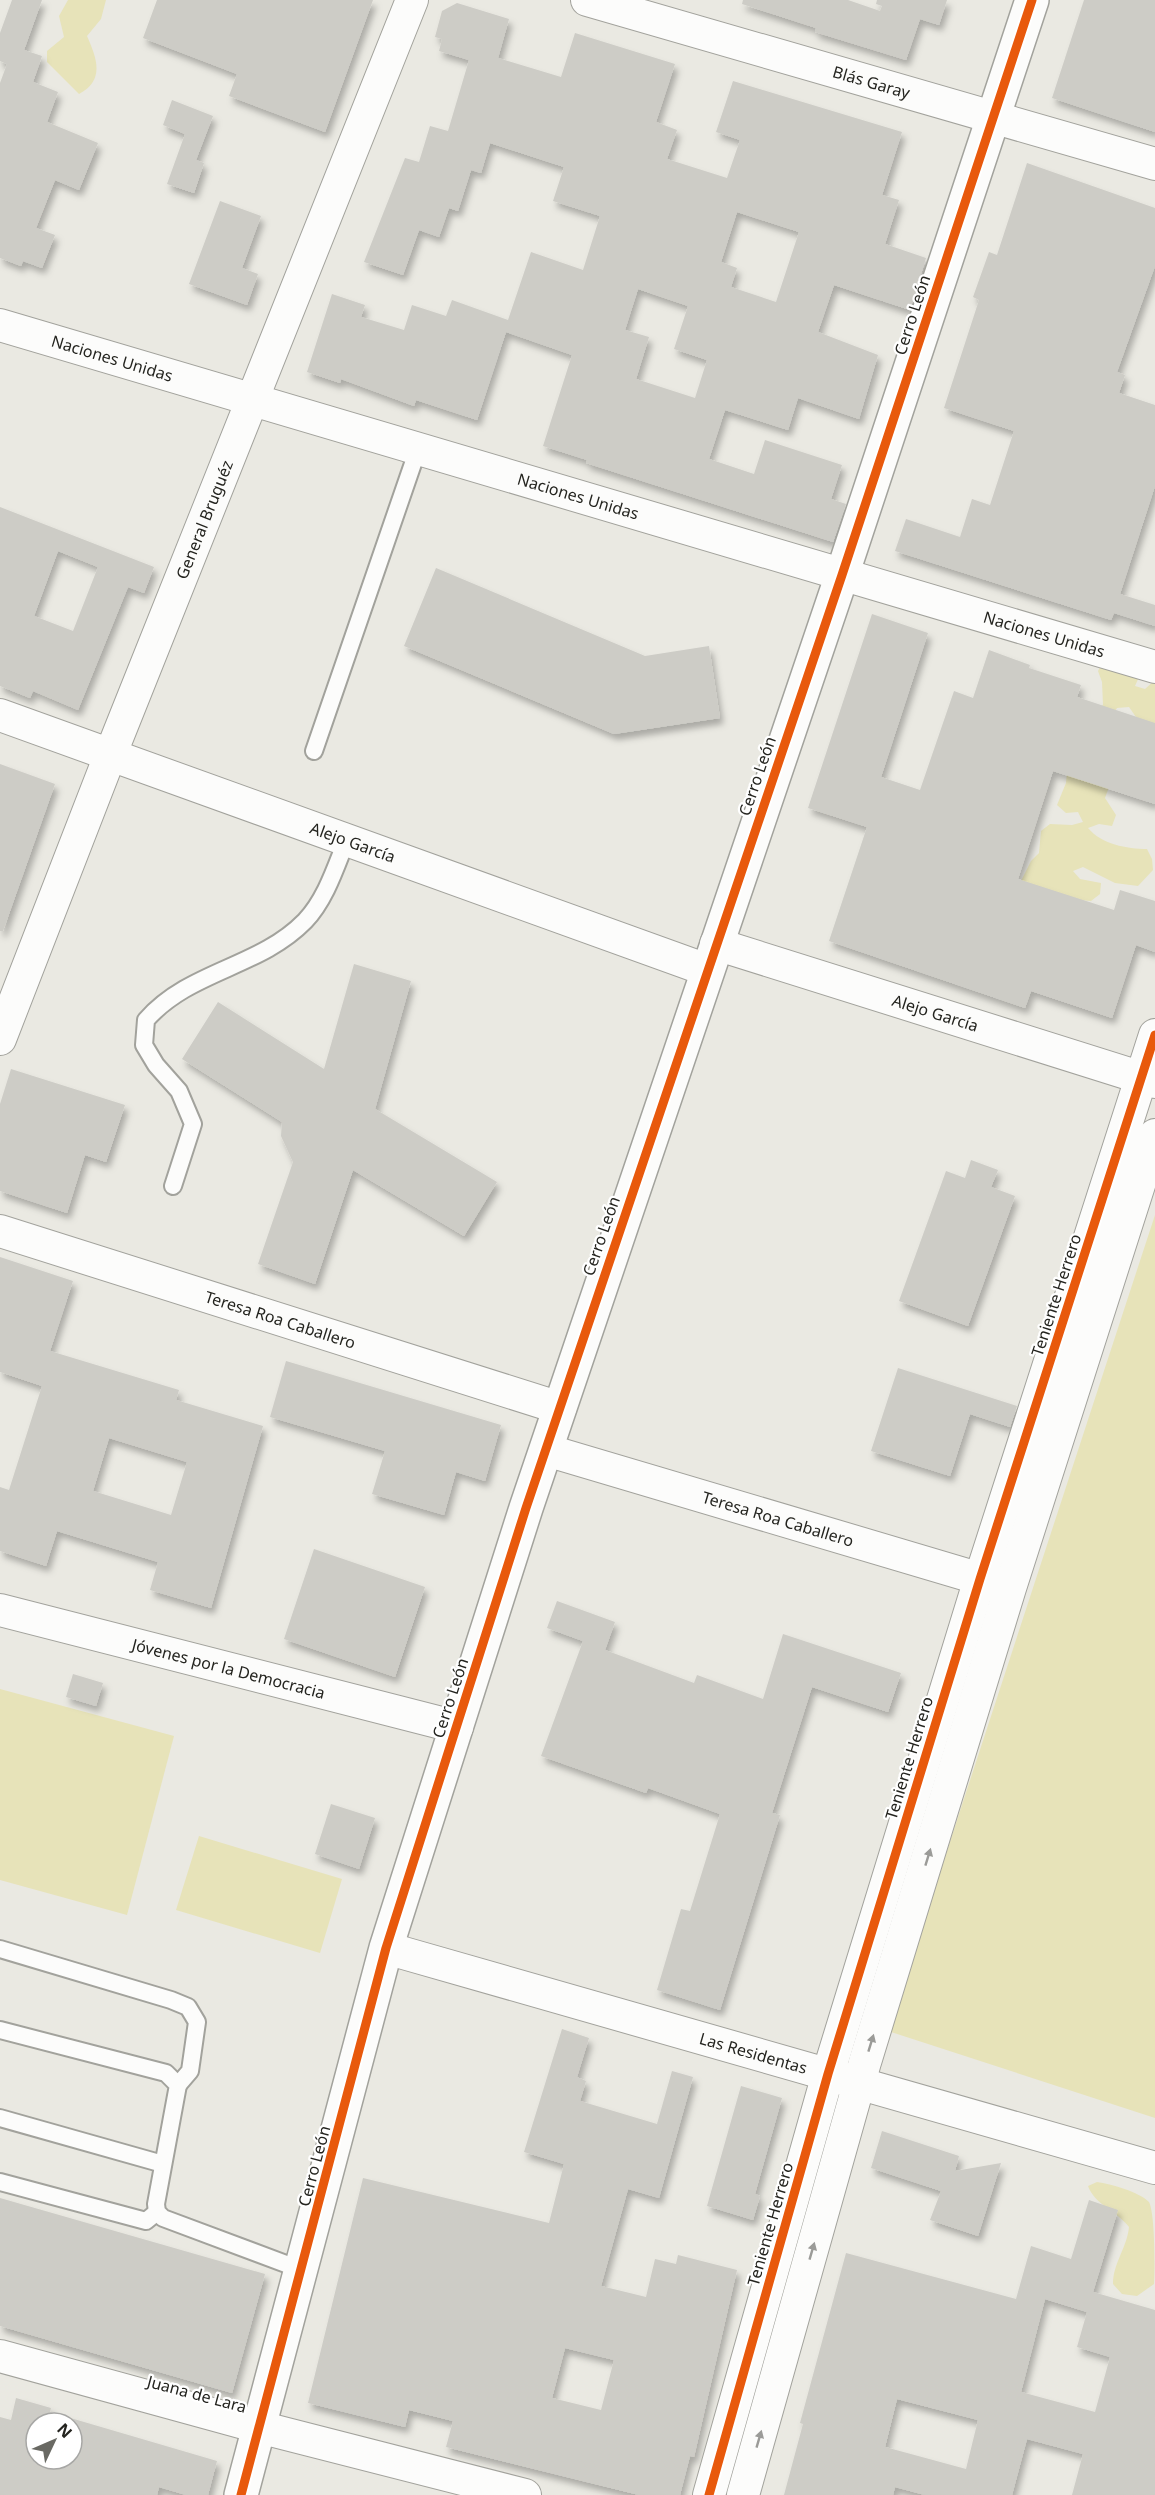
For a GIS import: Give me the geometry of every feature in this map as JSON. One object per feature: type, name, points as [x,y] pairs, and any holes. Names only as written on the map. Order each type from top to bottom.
[{"type":"street","name":"General Bruguéz","points":[[0,1039],[111,753],[254,401],[412,0]]},
{"type":"street","name":"Blás Garay","points":[[588,0],[1155,164]]},
{"type":"street","name":"Cerro León","points":[[241,2495],[386,1948],[546,1450],[842,575],[1032,0]]},
{"type":"street","name":"Naciones Unidas","points":[[0,325],[1155,667]]},
{"type":"street","name":"Alejo García","points":[[0,715],[347,839],[711,957],[1148,1080]]},
{"type":"street","name":"Teniente Herrero","points":[[709,2495],[828,2074],[980,1579],[1148,1080],[1155,1035]]},
{"type":"street","points":[[743,2495],[859,2083],[905,1931],[1010,1588],[1155,1135]]},
{"type":"street","name":"Teresa Roa Caballero","points":[[0,1231],[560,1408]]},
{"type":"street","points":[[1030,1425],[1060,1433]]},
{"type":"street","name":"Teresa Roa Caballero","points":[[546,1450],[1010,1588]]},
{"type":"street","name":"Jóvenes por la Democracia","points":[[0,1610],[457,1727]]},
{"type":"street","points":[[875,1921],[905,1931]]},
{"type":"street","name":"Las Residentas","points":[[386,1948],[1155,2168]]},
{"type":"street","name":"Teniente Herrero","points":[[762,2309],[794,2314]]},
{"type":"street","name":"Juana de Lara","points":[[0,2356],[259,2427],[522,2495]]},
{"type":"lane","points":[[314,751],[418,449]]},
{"type":"lane","points":[[173,1186],[193,1124],[178,1091],[156,1065],[144,1044],[146,1020],[174,993],[272,948],[306,920],[327,887],[347,839]]},
{"type":"lane","points":[[0,1949],[188,2007],[197,2022],[190,2071],[178,2085],[156,2204],[157,2212],[163,2218],[302,2270]]},
{"type":"lane","points":[[0,2030],[166,2073],[178,2085]]},
{"type":"lane","points":[[0,2118],[163,2164]]},
{"type":"lane","points":[[0,2182],[146,2221],[157,2212]]},
{"type":"shaded area","points":[[68,0],[106,0],[101,19],[87,36],[96,61],[96,76],[93,82],[79,94],[47,62],[47,51],[64,37],[59,16]]},
{"type":"shaded area","points":[[1104,660],[1139,677],[1135,686],[1145,689],[1155,680],[1155,725],[1136,717],[1129,707],[1117,708],[1111,717],[1109,787],[1105,798],[1116,815],[1112,826],[1099,824],[1088,828],[1107,842],[1147,849],[1152,859],[1153,870],[1138,886],[1115,883],[1083,867],[1073,871],[1080,879],[1101,883],[1100,894],[1091,901],[1079,900],[1021,881],[1031,861],[1039,853],[1041,831],[1050,824],[1072,825],[1083,822],[1078,812],[1066,813],[1057,805],[1066,783],[1067,772],[1093,711],[1103,705],[1102,682],[1098,671]]},
{"type":"shaded area","points":[[1155,1215],[1155,2118],[888,2031]]},
{"type":"shaded area","points":[[0,1689],[174,1736],[127,1915],[0,1880]]},
{"type":"shaded area","points":[[199,1836],[342,1879],[320,1953],[176,1910]]},
{"type":"shaded area","points":[[1097,2182],[1132,2192],[1149,2202],[1153,2229],[1154,2284],[1137,2296],[1122,2294],[1113,2284],[1115,2269],[1126,2242],[1129,2227],[1091,2193],[1088,2186]]},
{"type":"building","points":[[12,0],[42,0],[24,50],[42,56],[33,82],[58,92],[47,122],[98,143],[79,190],[55,180],[36,228],[55,235],[42,268],[23,261],[21,266],[0,258],[0,83],[7,64],[0,61],[0,33]]},
{"type":"building","points":[[157,0],[373,0],[325,132],[229,96],[237,74],[143,38]]},
{"type":"building","points":[[743,0],[848,0],[880,11],[882,6],[876,4],[877,0],[947,0],[939,25],[920,19],[906,60],[815,32],[816,28],[742,4]]},
{"type":"building","points":[[1084,0],[1155,0],[1155,132],[1052,98]]},
{"type":"building","points":[[457,3],[509,19],[498,58],[561,77],[575,33],[675,64],[656,122],[677,130],[667,159],[727,178],[740,140],[716,132],[733,81],[902,132],[882,195],[899,200],[885,244],[926,258],[910,310],[834,285],[818,332],[878,355],[859,419],[798,398],[788,430],[725,410],[709,459],[754,474],[765,440],[842,465],[831,499],[846,504],[833,542],[586,463],[587,460],[543,446],[572,355],[506,332],[477,420],[416,400],[414,406],[341,379],[340,383],[307,372],[332,294],[365,305],[361,317],[404,330],[412,305],[446,316],[452,300],[508,320],[531,252],[583,270],[600,216],[553,201],[564,167],[490,143],[481,173],[471,170],[458,211],[449,208],[439,237],[419,230],[403,275],[364,262],[405,158],[419,162],[430,126],[448,131],[469,60],[439,51],[442,39],[435,37],[442,11]],"holes":[[[737,212],[799,232],[776,302],[731,287],[737,268],[721,262]],[[638,289],[688,306],[674,349],[707,360],[695,398],[636,379],[649,337],[625,330]]]},
{"type":"building","points":[[172,100],[213,116],[196,160],[204,163],[194,193],[167,184],[185,134],[163,125]]},
{"type":"building","points":[[1027,163],[1155,208],[1155,266],[1117,372],[1125,375],[1119,393],[1155,405],[1155,486],[1120,594],[1155,605],[1155,626],[1114,613],[1111,620],[895,551],[906,519],[960,537],[972,499],[990,505],[1014,431],[944,408],[979,300],[973,297],[989,252],[997,255]]},
{"type":"building","points":[[220,201],[261,216],[242,268],[258,274],[247,305],[189,284]]},
{"type":"building","points":[[0,507],[154,567],[144,593],[128,587],[78,710],[33,691],[30,698],[0,686]],"holes":[[[58,551],[98,567],[73,631],[34,616]]]},
{"type":"building","points":[[436,568],[645,656],[709,646],[720,718],[614,734],[404,646]]},
{"type":"building","points":[[872,614],[928,633],[881,777],[920,790],[954,691],[973,698],[989,650],[1030,665],[1029,668],[1081,685],[1077,697],[1155,723],[1155,804],[1053,771],[1018,879],[1114,910],[1120,890],[1155,901],[1155,952],[1136,945],[1112,1018],[1031,991],[1025,1008],[829,941],[867,827],[808,808]]},
{"type":"building","points":[[0,764],[55,784],[3,931],[0,931]]},
{"type":"building","points":[[354,964],[411,981],[375,1109],[497,1182],[464,1236],[353,1170],[315,1284],[258,1264],[293,1162],[281,1136],[282,1122],[182,1059],[218,1002],[324,1069]]},
{"type":"building","points":[[11,1069],[125,1105],[106,1162],[85,1155],[67,1213],[0,1191],[0,1104]]},
{"type":"building","points":[[971,1160],[998,1170],[991,1187],[1015,1196],[968,1326],[899,1301],[946,1171],[965,1178]]},
{"type":"building","points":[[0,1257],[73,1281],[50,1351],[179,1390],[176,1400],[263,1426],[211,1608],[150,1590],[158,1562],[57,1531],[46,1566],[0,1551],[0,1487],[9,1490],[42,1386],[0,1372]],"holes":[[[109,1438],[187,1462],[171,1515],[93,1491]]]},
{"type":"building","points":[[286,1361],[501,1425],[485,1481],[456,1472],[444,1515],[372,1494],[385,1451],[270,1417]]},
{"type":"building","points":[[898,1368],[1017,1406],[1010,1427],[970,1414],[950,1476],[871,1451]]},
{"type":"building","points":[[314,1549],[425,1587],[395,1677],[284,1639]]},
{"type":"building","points":[[557,1601],[615,1622],[605,1650],[694,1683],[697,1675],[763,1699],[783,1634],[901,1673],[888,1712],[812,1687],[772,1813],[780,1815],[720,2010],[657,1990],[681,1909],[690,1911],[720,1814],[648,1788],[646,1793],[541,1756],[583,1641],[547,1628]]},
{"type":"building","points":[[73,1674],[103,1683],[96,1706],[66,1697]]},
{"type":"building","points":[[331,1804],[375,1818],[359,1869],[315,1854]]},
{"type":"building","points":[[562,2029],[589,2038],[577,2077],[586,2081],[580,2101],[657,2124],[672,2071],[693,2077],[659,2198],[628,2189],[601,2286],[646,2297],[655,2259],[676,2264],[678,2255],[737,2270],[694,2457],[690,2456],[680,2495],[639,2495],[446,2447],[453,2421],[409,2410],[405,2427],[308,2403],[363,2178],[549,2223],[564,2164],[524,2152]],"holes":[[[565,2348],[614,2360],[601,2410],[552,2398]]]},
{"type":"building","points":[[741,2086],[782,2098],[755,2194],[760,2196],[753,2220],[707,2206]]},
{"type":"building","points":[[882,2131],[959,2156],[955,2171],[1001,2163],[978,2236],[930,2220],[941,2191],[871,2168]]},
{"type":"building","points":[[0,2198],[265,2274],[232,2393],[0,2326]]},
{"type":"building","points":[[1089,2200],[1118,2210],[1093,2292],[1155,2310],[1155,2495],[1072,2495],[1083,2454],[1027,2439],[1012,2495],[925,2495],[895,2487],[893,2495],[784,2495],[803,2424],[800,2423],[846,2253],[1016,2299],[1031,2246],[1071,2259]],"holes":[[[1045,2299],[1087,2312],[1077,2347],[1110,2357],[1095,2412],[1021,2392]],[[897,2399],[978,2420],[966,2469],[885,2447]]]},
{"type":"building","points":[[16,2398],[51,2408],[50,2411],[24,2411],[24,2471],[84,2471],[84,2422],[217,2461],[208,2495],[186,2495],[159,2487],[157,2495],[0,2495],[0,2417],[11,2420]]},
{"type":"cycle path","points":[[241,2495],[386,1948],[526,1508],[842,575],[1032,0]]},
{"type":"cycle path","points":[[709,2495],[828,2074],[980,1579],[1155,1035]]}]
